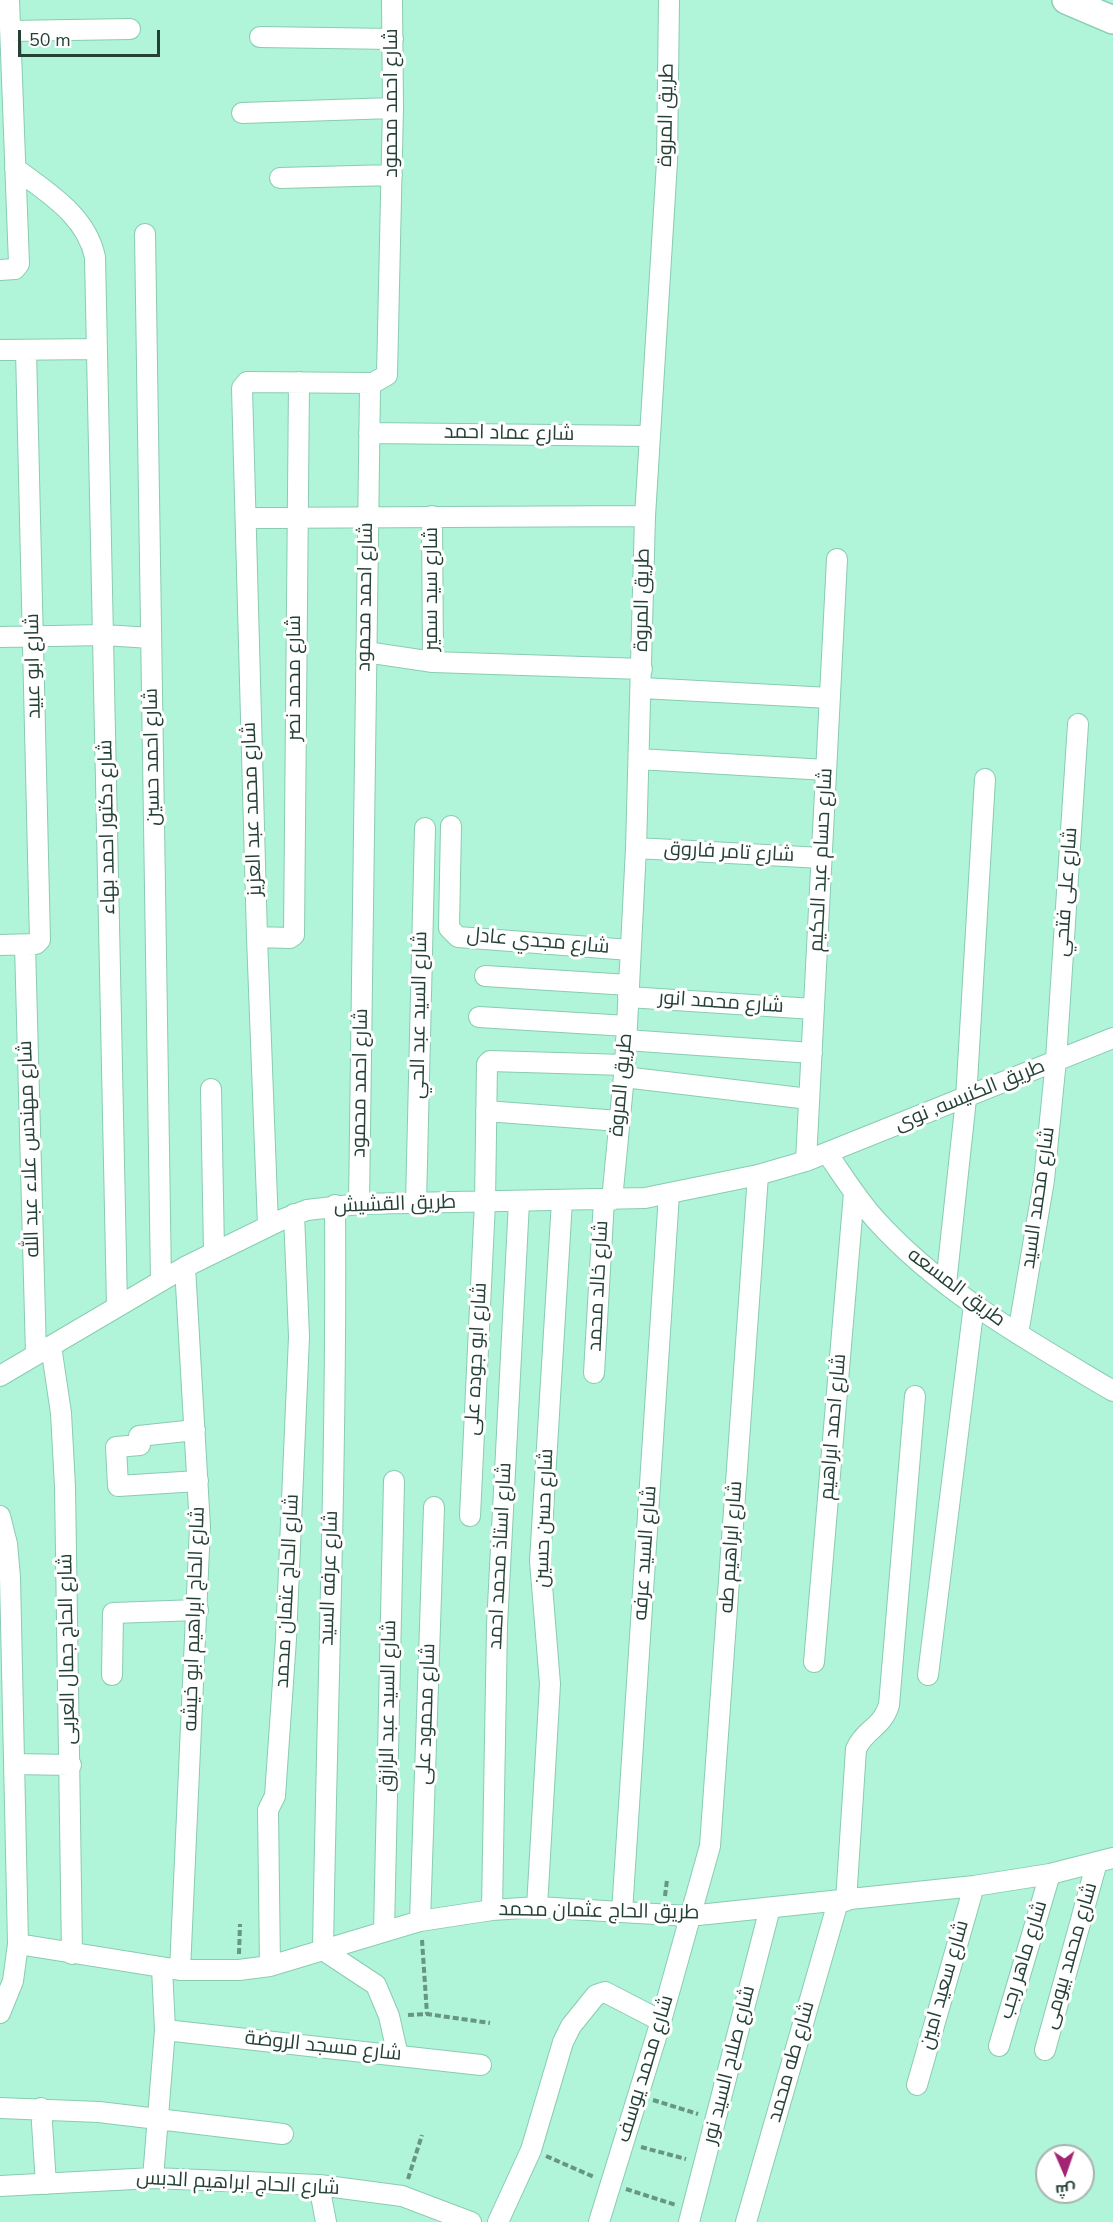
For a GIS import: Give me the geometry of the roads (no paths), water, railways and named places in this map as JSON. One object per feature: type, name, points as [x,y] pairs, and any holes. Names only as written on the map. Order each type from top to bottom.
[{"type":"street","points":[[0,0],[9,0],[5,70],[7,132],[19,264],[6,270]]},
{"type":"street","name":"شارع احمد محمود","points":[[359,1204],[370,388],[373,383],[387,375],[393,108],[392,0]]},
{"type":"street","name":"طريق المروة","points":[[608,1200],[619,1121],[627,1033],[642,679],[645,516],[667,162],[669,0]]},
{"type":"street","points":[[1081,3],[1113,20]]},
{"type":"street","points":[[6,36],[130,29]]},
{"type":"street","points":[[260,37],[393,39]]},
{"type":"street","points":[[242,113],[393,108]]},
{"type":"street","points":[[279,178],[392,175]]},
{"type":"street","name":"شارع دكتور احمد بهاء","points":[[10,178],[67,208],[92,244],[95,257],[117,1305]]},
{"type":"street","name":"شارع احمد حسين","points":[[145,234],[161,1281]]},
{"type":"street","points":[[0,350],[97,349]]},
{"type":"street","name":"شارع ابو عبيد","points":[[25,945],[36,944],[40,940],[26,350]]},
{"type":"street","name":"شارع محمد عبد العزيز","points":[[268,1226],[257,937],[242,392],[243,384],[247,382],[299,382]]},
{"type":"street","points":[[299,382],[373,383]]},
{"type":"street","name":"شارع محمد نصر","points":[[257,937],[290,938],[294,934],[299,382]]},
{"type":"street","name":"شارع عماد احمد","points":[[369,433],[649,436]]},
{"type":"street","name":"شارع سيد سمير","points":[[432,516],[433,662]]},
{"type":"street","points":[[246,518],[645,516]]},
{"type":"street","name":"شارع حسام عبد الحكيم","points":[[806,1161],[837,558]]},
{"type":"street","points":[[0,637],[104,635],[151,638]]},
{"type":"street","points":[[366,652],[433,662],[642,679],[830,698]]},
{"type":"street","name":"شارع على فتحي","points":[[1056,1060],[1078,724]]},
{"type":"street","points":[[639,759],[826,770]]},
{"type":"street","points":[[946,1284],[966,1099],[985,779]]},
{"type":"street","name":"شارع مجدي عادل","points":[[451,826],[449,928],[458,937],[630,950]]},
{"type":"street","name":"شارع السيد عبد الحي","points":[[416,1203],[425,828]]},
{"type":"street","name":"شارع تامر فاروق","points":[[636,848],[822,858]]},
{"type":"street","points":[[0,945],[25,945]]},
{"type":"street","name":"شارع مهندس علاء عبد الله","points":[[25,945],[44,1350]]},
{"type":"street","name":"شارع محمد انور","points":[[485,976],[814,1009]]},
{"type":"street","points":[[479,1017],[812,1053]]},
{"type":"street","name":"طريق الكنيسه, نوى","points":[[827,1153],[1113,1038]]},
{"type":"street","name":"شارع محمد السيد","points":[[1018,1334],[1044,1180],[1056,1060]]},
{"type":"street","name":"شارع ابو جوده على","points":[[470,1516],[485,1202],[487,1064],[490,1061],[624,1071]]},
{"type":"street","points":[[624,1071],[809,1099]]},
{"type":"street","points":[[211,1089],[214,1252]]},
{"type":"street","points":[[486,1111],[619,1121]]},
{"type":"street","name":"طريق القشيش","points":[[0,1376],[185,1267],[294,1214],[335,1205],[608,1200],[669,1194],[759,1175],[827,1153]]},
{"type":"street","name":"طريق المسعه","points":[[827,1153],[854,1193],[896,1242],[946,1284],[1018,1334],[1113,1391]]},
{"type":"street","name":"شارع ابراهيم طه","points":[[689,1916],[710,1846],[713,1816],[759,1175]]},
{"type":"street","name":"شارع احمد ابراهيم","points":[[814,1662],[854,1193]]},
{"type":"street","name":"شارع السيد عرفه","points":[[622,1912],[669,1194]]},
{"type":"street","name":"شارع خالد محمد","points":[[594,1373],[608,1200]]},
{"type":"street","name":"شارع حسن حسين","points":[[537,1907],[550,1684],[540,1561],[562,1201]]},
{"type":"street","name":"شارع استاذ محمد احمد","points":[[492,1910],[497,1625],[519,1202]]},
{"type":"street","name":"شارع عرفه السيد","points":[[323,1950],[328,1635],[334,1462],[335,1205]]},
{"type":"street","name":"شارع الحاج عتمان محمد","points":[[270,1966],[268,1810],[275,1796],[286,1639],[299,1337],[294,1214]]},
{"type":"street","name":"شارع الحاج ابراهيم ابو خيشه","points":[[153,2178],[198,1610],[198,1481],[185,1267]]},
{"type":"street","points":[[928,1675],[974,1305]]},
{"type":"street","name":"شارع الحاج جمال العربى","points":[[44,1350],[61,1413],[65,1487],[71,1765],[72,1954]]},
{"type":"street","name":"شارع طه محمد","points":[[746,2222],[842,1902],[856,1749],[860,1740],[885,1718],[889,1706],[915,1396]]},
{"type":"street","points":[[195,1430],[139,1436],[140,1445],[116,1448],[117,1486],[198,1481]]},
{"type":"street","name":"شارع السيد عبد الرازق","points":[[384,1931],[394,1481]]},
{"type":"street","name":"شارع محمود على","points":[[420,1921],[434,1506]]},
{"type":"street","points":[[0,1516],[7,1544],[10,1577],[5,1639],[14,1764],[18,1944],[13,1981],[0,2013]]},
{"type":"street","points":[[112,1675],[113,1613],[198,1610]]},
{"type":"street","points":[[14,1764],[71,1765]]},
{"type":"street","name":"طريق الحاج عثمان محمد","points":[[18,1944],[171,1969],[239,1971],[270,1966],[420,1921],[492,1910],[537,1907],[689,1916],[842,1902],[974,1886],[1050,1874],[1105,1860]]},
{"type":"street","name":"شارع محمد بيومى","points":[[1045,2050],[1105,1860]]},
{"type":"street","name":"شارع ماهر رجب","points":[[999,2046],[1050,1874]]},
{"type":"street","name":"شارع سعيد امين","points":[[917,2085],[974,1886]]},
{"type":"street","name":"شارع صلاح السيد نور","points":[[691,2216],[770,1908]]},
{"type":"street","name":"شارع محمد يوسف","points":[[599,2222],[661,2020],[689,1916]]},
{"type":"street","points":[[323,1950],[376,1985],[389,2016],[398,2056]]},
{"type":"street","points":[[498,2222],[531,2150],[563,2042],[571,2026],[596,1995],[609,1993],[661,2020]]},
{"type":"street","name":"شارع مسجد الروضة","points":[[165,2030],[482,2065]]},
{"type":"street","points":[[0,2108],[99,2112],[156,2121],[283,2134]]},
{"type":"street","points":[[41,2108],[46,2184]]},
{"type":"street","name":"شارع الحاج ابراهيم الدبس","points":[[0,2186],[153,2178],[319,2185],[402,2196],[471,2222]]},
{"type":"street","points":[[319,2185],[326,2222]]}]
